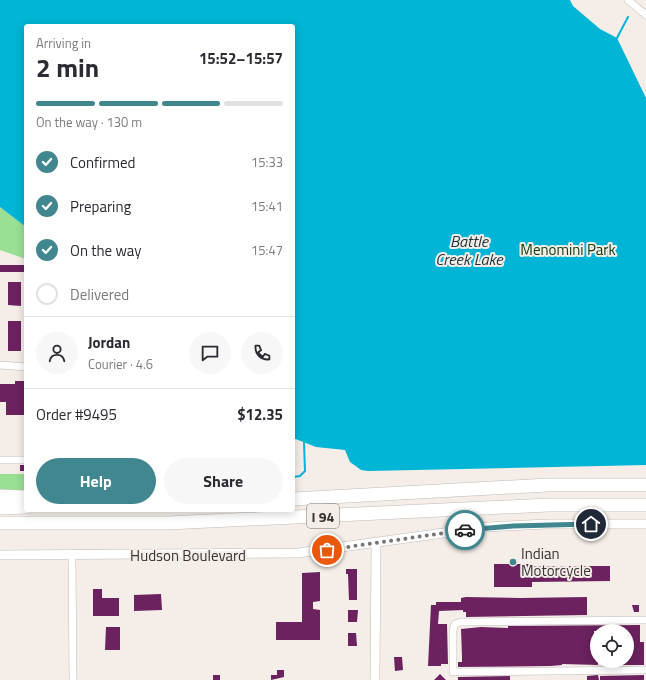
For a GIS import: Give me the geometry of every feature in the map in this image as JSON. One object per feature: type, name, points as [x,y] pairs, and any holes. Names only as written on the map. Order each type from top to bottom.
[{"type":"highway","name":"I 94","points":[[295,499],[548,485],[646,485]]},
{"type":"highway","points":[[0,496],[24,496]]},
{"type":"highway","name":"I 94","points":[[0,523],[168,523],[548,505],[646,505]]},
{"type":"highway","points":[[0,508],[24,507]]},
{"type":"street","points":[[628,0],[646,16]]},
{"type":"street","points":[[0,365],[24,367]]},
{"type":"street","points":[[0,460],[24,460]]},
{"type":"street","name":"Hudson Boulevard","points":[[0,555],[294,554],[499,526],[646,524]]},
{"type":"street","points":[[375,680],[376,544]]},
{"type":"street","points":[[72,555],[73,680]]},
{"type":"street","points":[[646,620],[461,622],[455,624],[453,630],[453,672],[646,670]]},
{"type":"green space","points":[[0,207],[24,225],[24,258],[0,250]]},
{"type":"green space","points":[[0,474],[24,474],[24,492],[0,491]]},
{"type":"water","name":"Battle Creek Lake","points":[[0,0],[570,0],[573,6],[600,29],[617,38],[646,98],[646,465],[368,471],[361,470],[350,462],[345,450],[316,447],[295,439],[295,24],[24,24],[24,225],[0,207]]},
{"type":"building","points":[[0,265],[24,265],[24,272],[0,272]]},
{"type":"building","points":[[8,282],[21,282],[21,306],[8,305]]},
{"type":"building","points":[[8,321],[21,321],[21,351],[8,351]]},
{"type":"building","points":[[15,381],[24,381],[24,415],[6,415],[6,402],[0,402],[0,384],[15,384]]},
{"type":"building","points":[[20,465],[24,465],[24,471],[20,471]]},
{"type":"building","points":[[494,564],[532,564],[532,566],[610,566],[610,581],[532,582],[532,587],[494,587]]},
{"type":"building","points":[[346,569],[357,569],[357,600],[349,600],[348,574],[346,574]]},
{"type":"building","points":[[320,572],[320,601],[313,602],[313,609],[320,610],[320,640],[276,640],[276,622],[302,622],[302,573]]},
{"type":"building","points":[[93,589],[102,589],[102,598],[119,598],[119,616],[93,616]]},
{"type":"building","points":[[161,594],[162,610],[134,611],[134,595]]},
{"type":"building","points":[[587,597],[587,615],[466,617],[466,612],[463,612],[463,610],[439,611],[438,624],[447,624],[448,664],[441,664],[441,666],[428,666],[431,605],[436,605],[436,602],[461,602],[461,598]]},
{"type":"building","points":[[632,605],[639,605],[639,612],[634,612]]},
{"type":"building","points":[[348,610],[358,610],[357,622],[348,622]]},
{"type":"building","points":[[590,625],[590,665],[562,664],[551,666],[458,667],[458,662],[462,662],[461,629],[481,627],[508,628],[508,626]]},
{"type":"building","points":[[634,625],[640,625],[640,642],[644,642],[644,665],[634,665]]},
{"type":"building","points":[[106,627],[120,627],[120,650],[105,650]]},
{"type":"building","points":[[348,633],[356,633],[357,646],[348,646]]},
{"type":"building","points":[[394,657],[402,657],[403,670],[395,671]]},
{"type":"building","points":[[277,670],[284,670],[284,677],[271,680],[271,675],[277,675]]},
{"type":"building","points":[[440,674],[446,680],[434,680]]},
{"type":"building","points":[[213,675],[220,675],[220,680],[213,680]]},
{"type":"building","points":[[598,675],[599,680],[587,680],[587,676]]},
{"type":"building","points":[[644,675],[644,680],[600,680],[600,676]]},
{"type":"building","points":[[510,676],[510,680],[458,680],[458,677]]},
{"type":"waterway","points":[[617,38],[628,17]]},
{"type":"waterway","points":[[295,477],[300,476],[305,471],[304,443]]},
{"type":"way so far","points":[[327,550],[465,530]]},
{"type":"place","name":"Indian Motorcycle","points":[[513,562]]},
{"type":"route","points":[[465,530],[487,527],[591,524]]},
{"type":"park label","name":"Menomini Park","points":[[568,249]]}]
